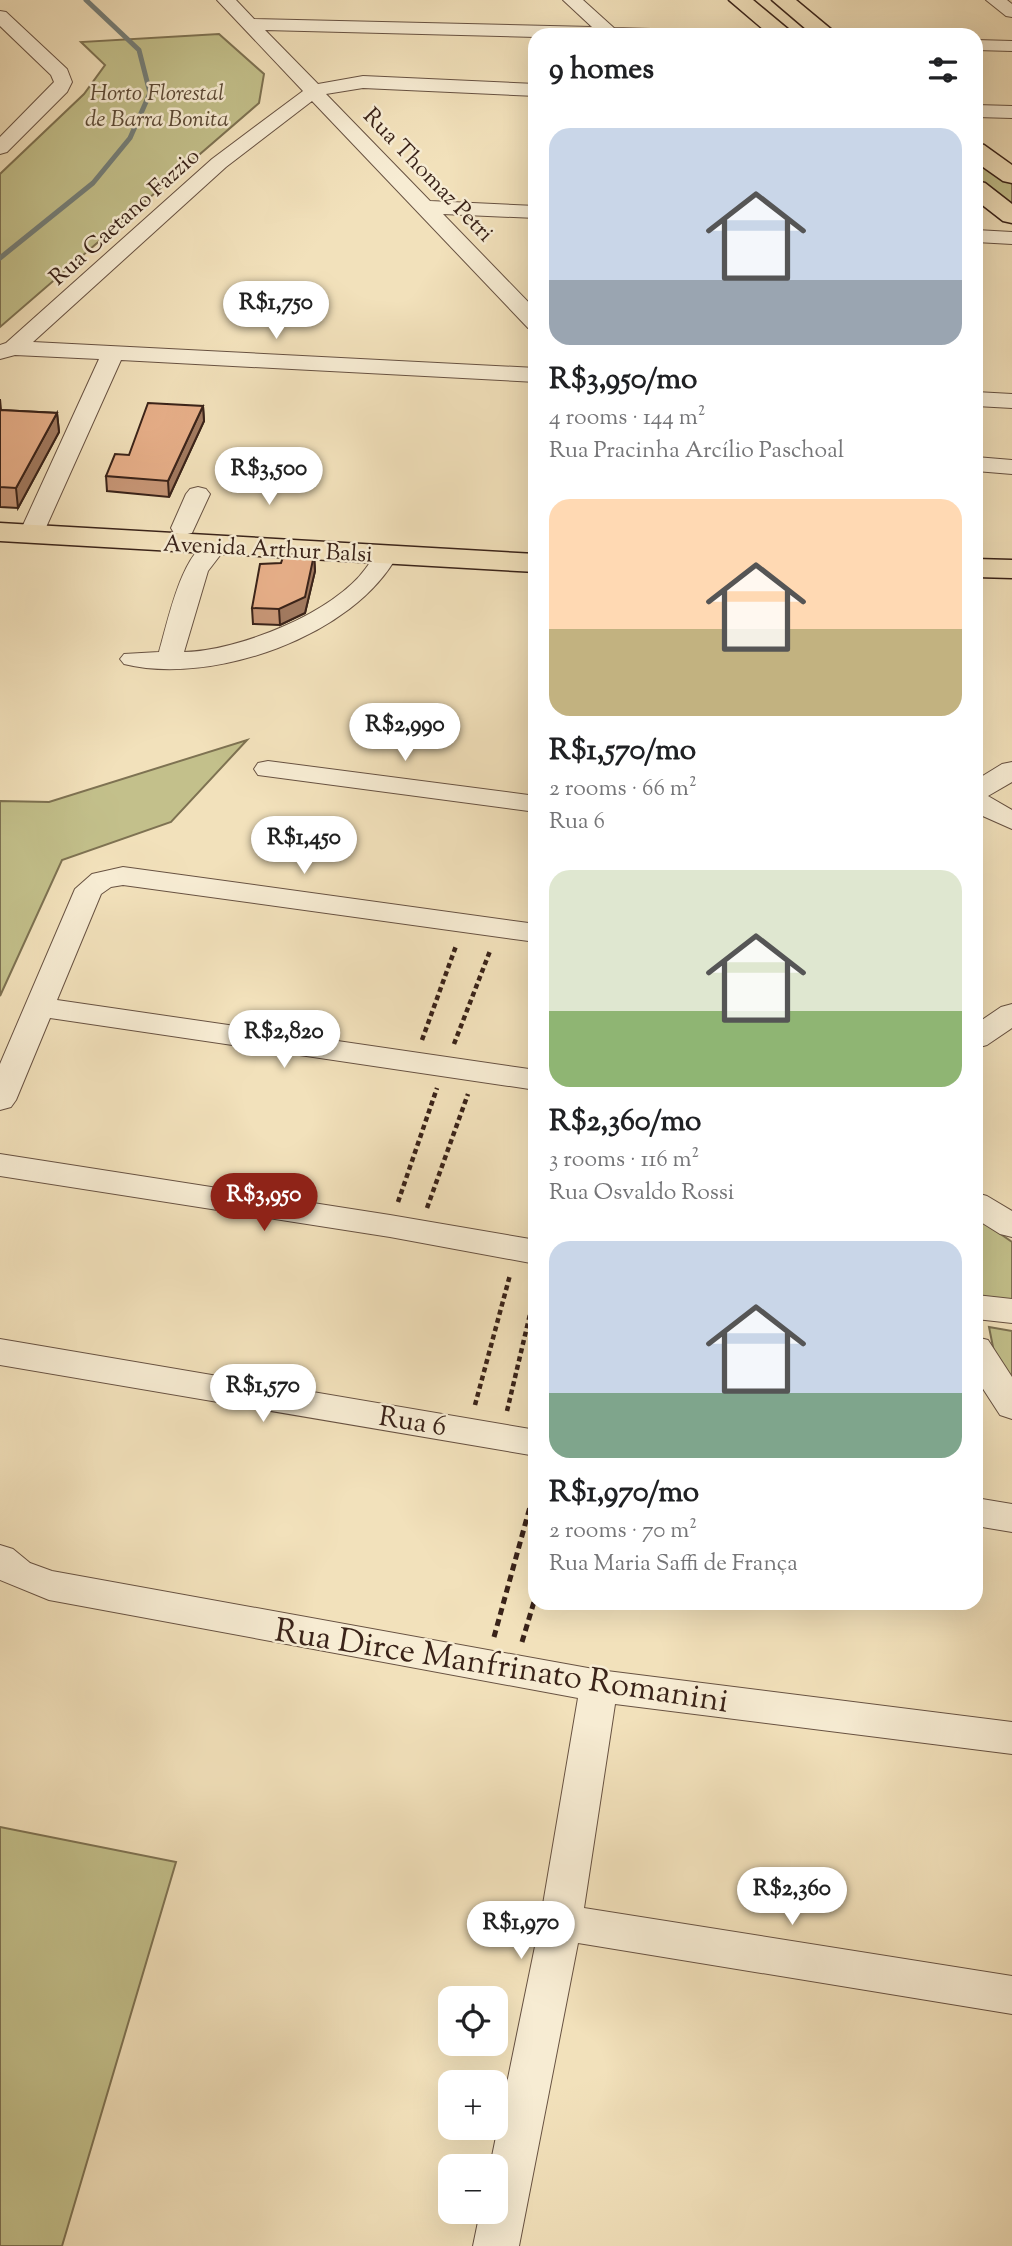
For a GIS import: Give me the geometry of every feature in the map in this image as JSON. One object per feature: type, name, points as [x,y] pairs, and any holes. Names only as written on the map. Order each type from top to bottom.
[{"type":"main road","points":[[740,0],[775,28]]},
{"type":"main road","points":[[783,0],[818,28]]},
{"type":"main road","points":[[983,155],[1012,176]]},
{"type":"main road","points":[[983,193],[1012,216]]},
{"type":"main road","name":"Avenida Arthur Balsi","points":[[0,517],[34,527],[216,545],[528,547]]},
{"type":"main road","name":"Avenida Arthur Balsi","points":[[0,532],[34,527],[183,528],[528,562]]},
{"type":"main road","points":[[983,571],[1012,569]]},
{"type":"main road","points":[[983,574],[1012,584]]},
{"type":"street","name":"Rua Thomaz Petri","points":[[226,0],[528,314]]},
{"type":"street","points":[[572,0],[603,28]]},
{"type":"street","points":[[995,0],[1012,12]]},
{"type":"street","points":[[0,16],[60,73],[63,82],[61,89],[0,148]]},
{"type":"street","points":[[251,24],[528,31]]},
{"type":"street","points":[[983,45],[1012,46]]},
{"type":"street","points":[[315,91],[340,83],[363,82],[528,90]]},
{"type":"street","name":"Rua Caetano Fazzio","points":[[7,350],[219,163],[269,122],[315,91]]},
{"type":"street","points":[[983,111],[1012,112]]},
{"type":"street","points":[[269,122],[284,118],[309,120],[353,130]]},
{"type":"street","points":[[427,207],[528,212]]},
{"type":"street","points":[[983,236],[1012,238]]},
{"type":"street","points":[[7,350],[528,375]]},
{"type":"street","points":[[34,527],[112,355]]},
{"type":"street","points":[[983,399],[1012,401]]},
{"type":"street","points":[[983,465],[1012,467]]},
{"type":"street","points":[[183,528],[198,494]]},
{"type":"street","points":[[169,660],[196,570],[216,545]]},
{"type":"street","points":[[132,659],[184,661],[227,656],[306,625],[354,595],[380,567],[388,547]]},
{"type":"street","points":[[268,769],[528,803]]},
{"type":"street","points":[[983,788],[1012,769]]},
{"type":"street","points":[[983,805],[1012,821]]},
{"type":"street","points":[[0,1100],[89,889],[102,880],[123,876],[528,932]]},
{"type":"street","points":[[39,1007],[528,1079]]},
{"type":"street","points":[[983,1033],[1012,1014]]},
{"type":"street","points":[[0,1165],[526,1251]]},
{"type":"street","points":[[983,1208],[1012,1226]]},
{"type":"street","points":[[983,1308],[1012,1311]]},
{"type":"street","name":"Rua 6","points":[[0,1352],[528,1441]]},
{"type":"street","points":[[983,1360],[1012,1406]]},
{"type":"street","points":[[983,1513],[1012,1518]]},
{"type":"street","name":"Rua Dirce Manfrinato Romanini","points":[[0,1559],[17,1573],[49,1585],[599,1686],[1012,1738]]},
{"type":"street","points":[[501,2245],[561,1922],[599,1686]]},
{"type":"street","points":[[561,1922],[1012,1995]]},
{"type":"path","points":[[414,1063],[464,924]]},
{"type":"path","points":[[404,1229],[444,1068],[499,928]]},
{"type":"path","points":[[404,1229],[476,1072]]},
{"type":"path","points":[[485,1433],[526,1251]]},
{"type":"path","points":[[485,1433],[528,1312]]},
{"type":"path","points":[[500,1667],[528,1525]]},
{"type":"path","points":[[500,1667],[528,1610]]},
{"type":"green space","name":"Horto Florestal de Barra Bonita","points":[[219,34],[264,74],[259,103],[0,327],[0,174],[84,94],[105,65],[81,42]]},
{"type":"green space","points":[[983,157],[1012,177],[1012,214],[983,191]]},
{"type":"green space","points":[[247,740],[171,822],[62,860],[0,996],[0,801],[49,802]]},
{"type":"green space","points":[[983,1222],[1012,1242],[1012,1300],[983,1298]]},
{"type":"green space","points":[[989,1327],[1012,1331],[1012,1384],[995,1357]]},
{"type":"green space","points":[[0,1827],[176,1862],[62,2246],[0,2246]]},
{"type":"building","points":[[148,403],[203,406],[168,481],[106,476],[115,454],[129,455]]},
{"type":"building","points":[[0,410],[57,413],[16,488],[0,487]]},
{"type":"building","points":[[284,554],[314,555],[305,597],[279,609],[252,608],[260,564],[281,563]]},
{"type":"waterway","points":[[0,258],[93,183],[130,138],[150,93],[139,50],[86,0]]}]
